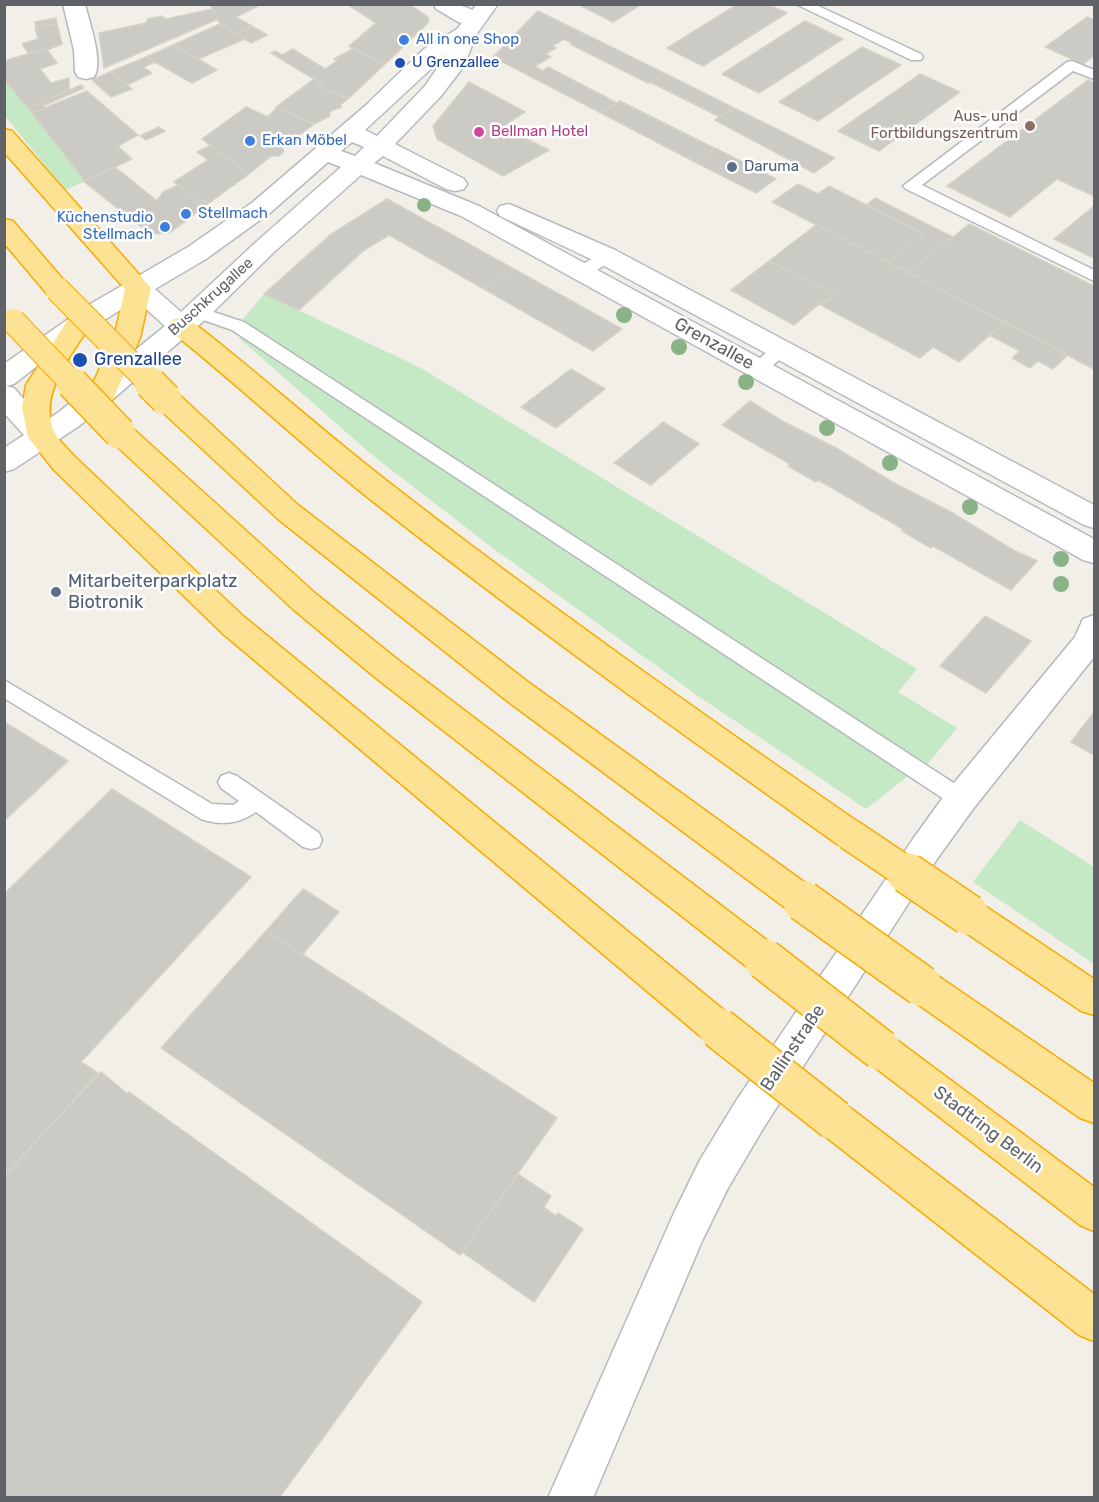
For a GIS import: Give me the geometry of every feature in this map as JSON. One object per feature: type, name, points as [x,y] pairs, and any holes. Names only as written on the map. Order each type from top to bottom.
[{"type":"highway","points":[[4,136],[138,288],[127,338],[103,392]]},
{"type":"highway","points":[[4,226],[57,289],[166,399],[243,473],[297,519],[517,691],[803,901],[1095,1105]]},
{"type":"highway","name":"Stadtring Berlin","points":[[9,316],[120,433],[314,609],[387,669],[881,1050],[1095,1211]]},
{"type":"highway","points":[[190,319],[367,480],[620,673],[849,834],[1095,999]]},
{"type":"highway","points":[[78,324],[40,386],[36,408],[42,437],[69,468],[232,624],[718,1028],[1095,1320]]},
{"type":"main road","points":[[4,378],[78,324],[231,230],[326,153],[432,54],[476,20],[444,4]]},
{"type":"main road","points":[[81,6],[86,72]]},
{"type":"main road","name":"Buschkrugallee","points":[[4,462],[103,392],[190,319],[264,248],[381,145],[418,107],[456,61],[476,20]]},
{"type":"main road","name":"Grenzallee","points":[[349,132],[381,145],[493,204],[543,238],[582,272],[1095,552]]},
{"type":"main road","name":"Grenzallee","points":[[326,153],[543,238],[606,256],[1095,518]]},
{"type":"main road","points":[[138,288],[190,319]]},
{"type":"main road","points":[[4,395],[42,437]]},
{"type":"main road","name":"Ballinstraße","points":[[570,1497],[683,1237],[714,1174],[774,1077],[961,799],[1093,636]]},
{"type":"lane","points":[[802,4],[916,57]]},
{"type":"lane","points":[[1095,75],[1072,65],[911,186],[1095,276]]},
{"type":"lane","points":[[582,272],[606,256]]},
{"type":"lane","points":[[190,319],[238,326],[961,799]]},
{"type":"lane","points":[[758,369],[780,350]]},
{"type":"lane","points":[[4,688],[209,813],[237,814],[255,801]]},
{"type":"lane","points":[[229,782],[311,840]]},
{"type":"green space","points":[[5,79],[85,181],[65,190],[5,116]]},
{"type":"green space","points":[[264,294],[419,367],[917,669],[898,692],[957,728],[926,766],[239,324]]},
{"type":"green space","points":[[245,333],[912,773],[866,809],[701,698],[490,546],[371,454],[239,338]]},
{"type":"green space","points":[[1020,820],[1094,867],[1094,964],[973,882]]},
{"type":"building","points":[[210,4],[262,4],[236,17],[252,26],[237,34],[220,24]]},
{"type":"building","points":[[347,4],[409,4],[428,17],[429,22],[384,65],[349,46],[376,23]]},
{"type":"building","points":[[584,4],[642,4],[613,22],[581,6]]},
{"type":"building","points":[[738,4],[767,4],[787,13],[703,66],[667,48]]},
{"type":"building","points":[[213,9],[218,19],[104,68],[99,33],[146,23],[148,19],[161,16],[166,19]]},
{"type":"building","points":[[538,11],[664,73],[648,83],[564,39],[552,46],[556,48],[545,54],[551,57],[535,66],[543,71],[548,67],[617,103],[601,113],[493,57]]},
{"type":"building","points":[[1087,17],[1094,20],[1094,56],[1083,64],[1045,47]]},
{"type":"building","points":[[56,18],[57,24],[36,27],[35,22]]},
{"type":"building","points":[[805,21],[843,39],[759,93],[722,74]]},
{"type":"building","points":[[57,24],[62,44],[29,54],[22,44],[38,39],[35,27]]},
{"type":"building","points":[[220,24],[245,39],[198,59],[173,45]]},
{"type":"building","points":[[252,26],[267,35],[251,43],[237,34]]},
{"type":"building","points":[[62,44],[47,50],[57,63],[40,69],[51,83],[69,78],[69,90],[28,108],[4,79],[4,61]]},
{"type":"building","points":[[173,45],[217,70],[192,83],[146,57]]},
{"type":"building","points":[[862,47],[901,65],[818,121],[779,102]]},
{"type":"building","points":[[354,48],[384,65],[348,99],[319,86],[322,84],[271,53],[275,51],[282,55],[293,49],[325,69],[337,61],[334,59]]},
{"type":"building","points":[[146,57],[155,62],[143,67],[152,73],[127,85],[110,72]]},
{"type":"building","points":[[110,72],[132,89],[111,97],[92,80]]},
{"type":"building","points":[[664,73],[734,108],[720,117],[650,82]]},
{"type":"building","points":[[920,74],[960,92],[879,151],[838,131]]},
{"type":"building","points":[[314,79],[322,84],[319,86],[348,99],[340,105],[342,107],[333,110],[329,113],[330,116],[314,124],[276,107]]},
{"type":"building","points":[[1088,80],[1094,83],[1094,196],[1057,179],[1010,217],[947,186]]},
{"type":"building","points":[[469,82],[525,112],[502,127],[549,150],[503,176],[437,139],[433,126]]},
{"type":"building","points":[[81,85],[84,88],[43,106],[45,108],[32,113],[28,108]]},
{"type":"building","points":[[87,91],[138,135],[118,146],[132,159],[85,181],[32,113]]},
{"type":"building","points":[[620,101],[714,148],[695,162],[601,113]]},
{"type":"building","points":[[246,107],[268,117],[277,107],[314,124],[297,137],[298,141],[282,148],[284,152],[279,156],[271,156],[249,174],[202,139]]},
{"type":"building","points":[[734,108],[835,158],[814,173],[715,120]]},
{"type":"building","points":[[159,127],[165,131],[146,140],[140,136]]},
{"type":"building","points":[[210,146],[249,174],[209,203],[191,195],[174,182],[208,160],[197,152]]},
{"type":"building","points":[[715,148],[776,179],[756,193],[695,162]]},
{"type":"building","points":[[115,167],[157,201],[163,192],[178,185],[191,195],[209,203],[170,233],[150,234],[83,181]]},
{"type":"building","points":[[798,184],[818,194],[829,186],[924,234],[888,262],[772,202]]},
{"type":"building","points":[[875,198],[953,237],[909,273],[888,262],[924,234],[866,205]]},
{"type":"building","points":[[387,199],[514,269],[484,289],[389,235],[363,251],[299,310],[264,294],[330,235]]},
{"type":"building","points":[[1094,206],[1094,258],[1054,239]]},
{"type":"building","points":[[969,224],[1094,286],[1094,369],[909,273]]},
{"type":"building","points":[[816,225],[1005,322],[959,362],[933,347],[920,358],[819,304],[835,295],[769,261]]},
{"type":"building","points":[[769,261],[835,295],[827,301],[824,300],[794,325],[731,290]]},
{"type":"building","points":[[514,269],[622,329],[593,351],[484,289]]},
{"type":"building","points":[[1005,322],[1068,355],[1053,369],[1038,361],[1030,368],[1012,358],[1020,351],[989,335]]},
{"type":"building","points":[[571,369],[605,389],[556,428],[521,407]]},
{"type":"building","points":[[750,401],[894,483],[951,512],[1013,550],[1037,561],[1011,590],[933,546],[931,548],[902,531],[903,529],[818,480],[816,482],[788,466],[790,464],[722,425]]},
{"type":"building","points":[[663,422],[699,444],[651,485],[614,463]]},
{"type":"building","points":[[985,616],[1031,641],[986,693],[940,666]]},
{"type":"building","points":[[1094,712],[1094,755],[1071,742]]},
{"type":"building","points":[[4,722],[68,761],[4,821]]},
{"type":"building","points":[[112,789],[251,877],[81,1062],[98,1073],[4,1176],[4,894]]},
{"type":"building","points":[[303,889],[339,912],[302,955],[266,931]]},
{"type":"building","points":[[266,931],[557,1118],[460,1255],[161,1048]]},
{"type":"building","points":[[101,1072],[128,1094],[129,1092],[422,1302],[279,1498],[4,1498],[4,1177]]},
{"type":"building","points":[[518,1174],[551,1196],[544,1207],[556,1216],[558,1213],[583,1229],[534,1302],[462,1252]]},
{"type":"place","name":"All in one Shop","points":[[404,40]]},
{"type":"place","name":"U Grenzallee","points":[[400,63]]},
{"type":"place","name":"Aus- und Fortbildungszentrum","points":[[1030,126]]},
{"type":"place","name":"Bellman Hotel","points":[[479,132]]},
{"type":"place","name":"Erkan Möbel","points":[[250,141]]},
{"type":"place","name":"Daruma","points":[[732,167]]},
{"type":"place","name":"Stellmach","points":[[186,214]]},
{"type":"place","name":"Küchenstudio Stellmach","points":[[165,227]]},
{"type":"place","name":"Grenzallee","points":[[80,360]]},
{"type":"place","name":"Mitarbeiterparkplatz Biotronik","points":[[56,592]]}]
